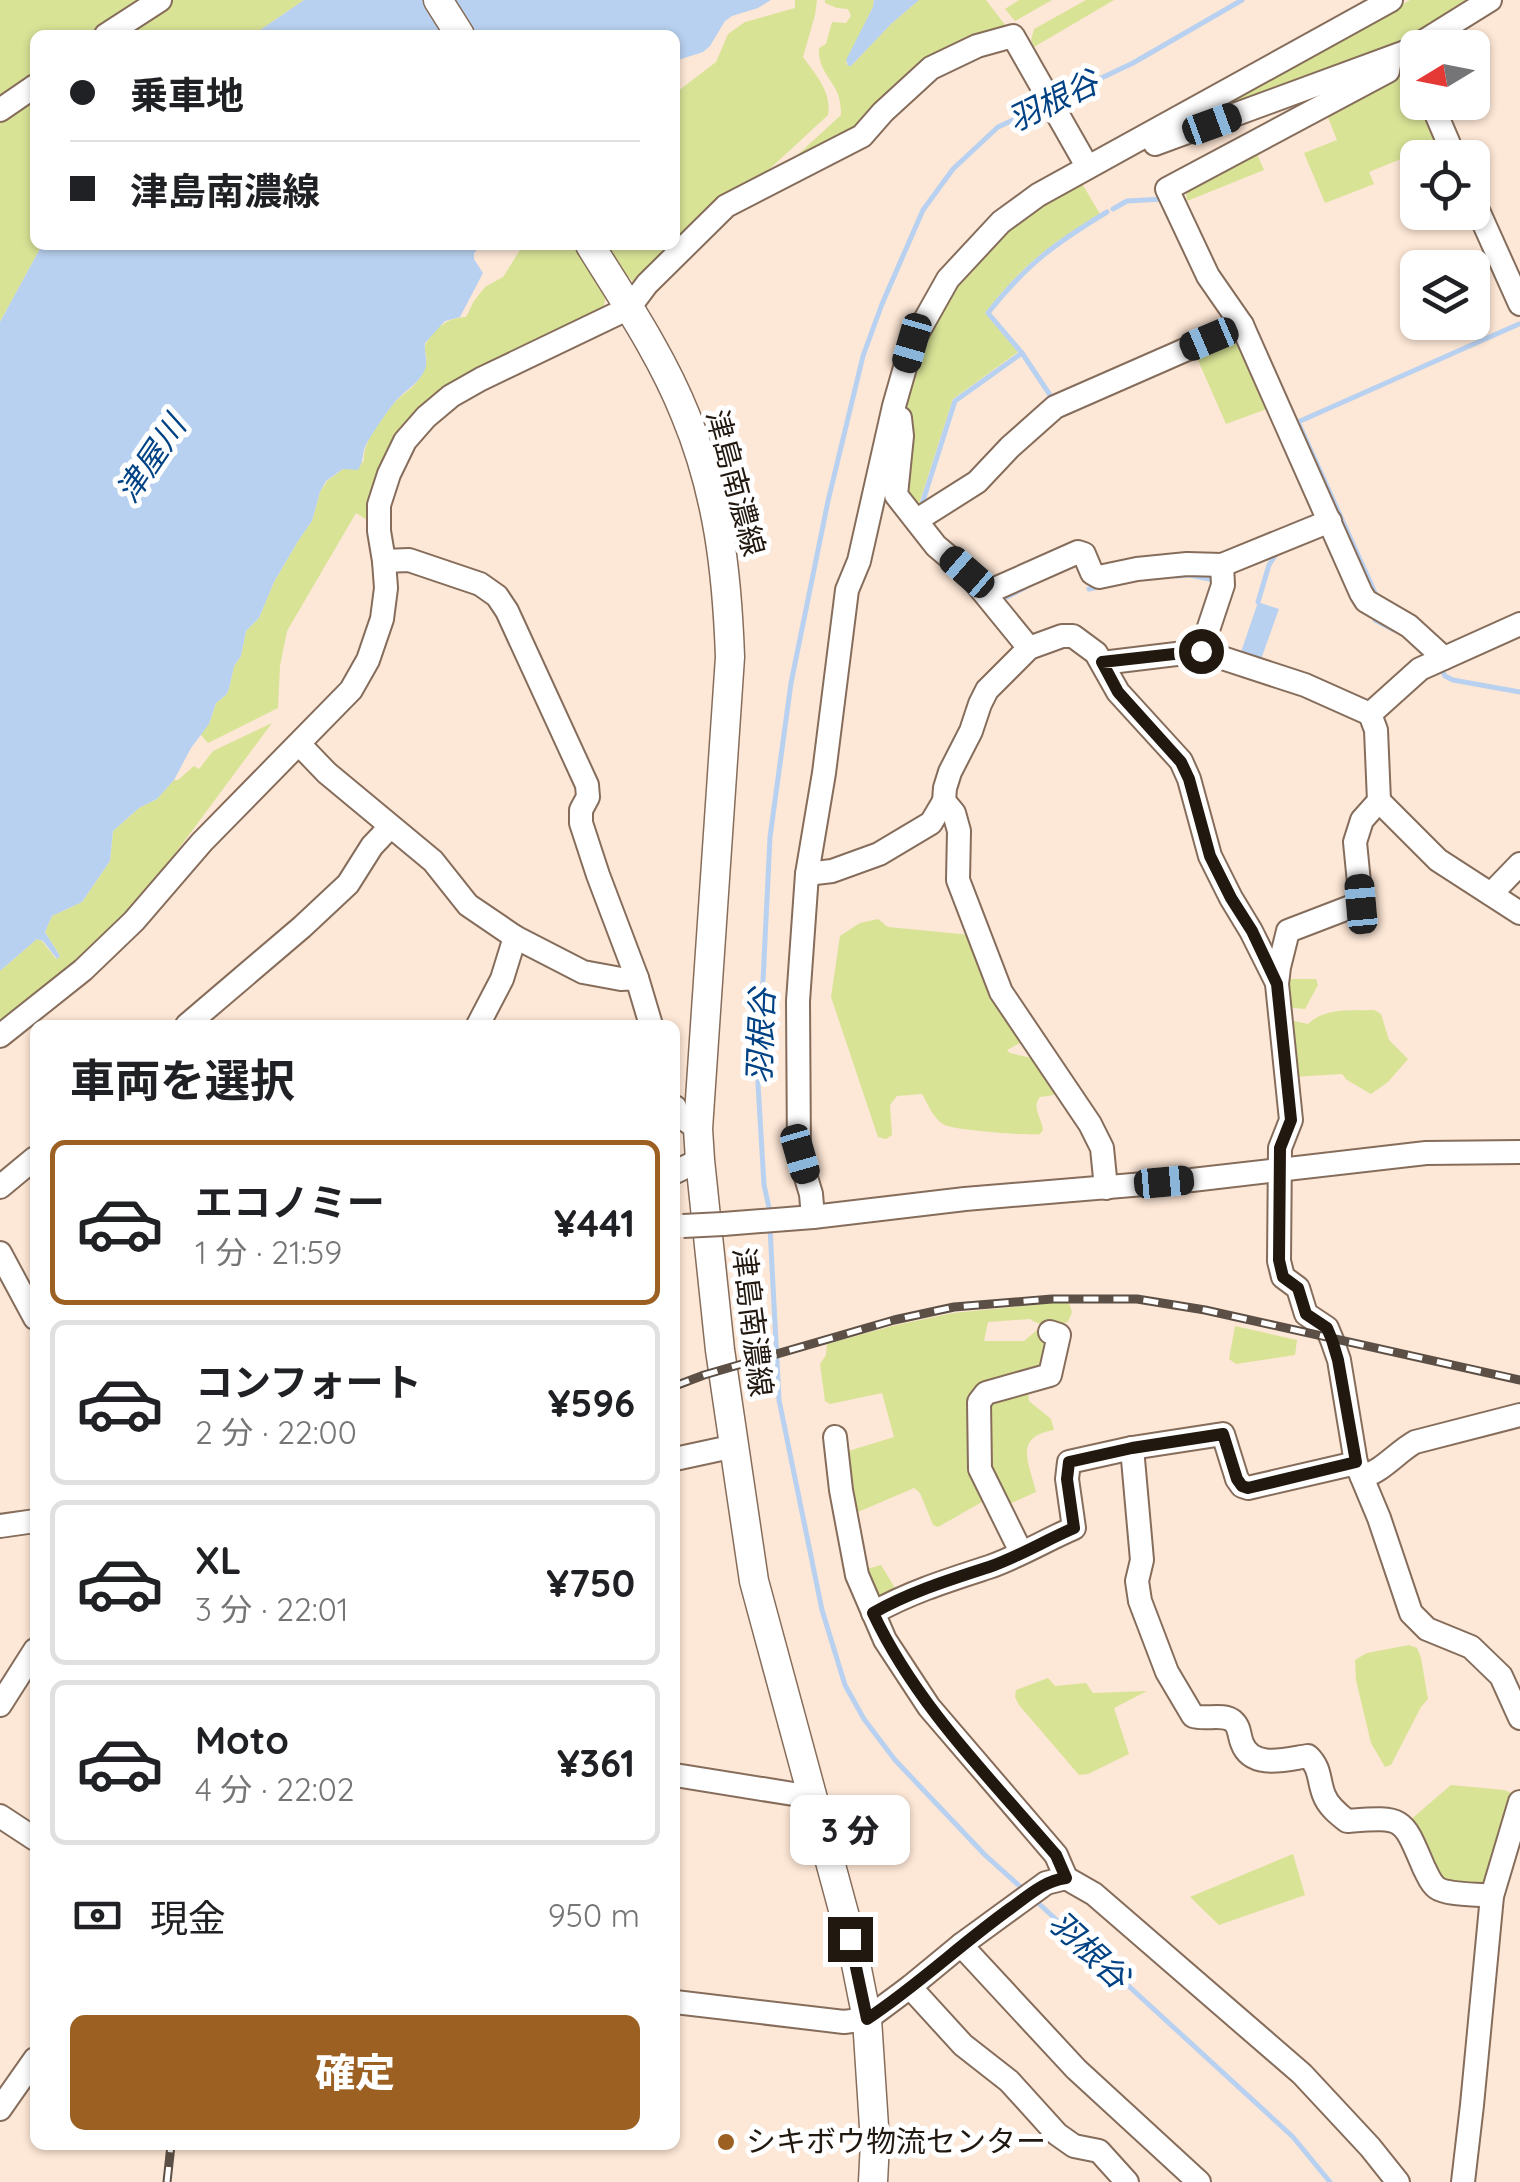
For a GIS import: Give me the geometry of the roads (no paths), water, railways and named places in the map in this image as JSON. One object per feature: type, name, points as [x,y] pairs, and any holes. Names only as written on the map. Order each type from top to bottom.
[{"type":"main road","points":[[438,0],[457,30]]},
{"type":"main road","name":"津島南濃線","points":[[595,252],[659,358],[686,414],[720,532],[728,586],[730,656],[698,1129],[688,1166],[754,1581],[850,1939],[867,2019],[875,2142],[873,2182]]},
{"type":"street","points":[[114,30],[160,0]]},
{"type":"street","points":[[806,1218],[811,1194],[800,1154],[798,1001],[807,874],[847,590],[858,562],[912,343],[948,279],[1001,222],[1083,159],[1129,146],[1391,0]]},
{"type":"street","points":[[1448,30],[1490,0]]},
{"type":"street","points":[[0,1036],[83,970],[134,921],[202,842],[351,690],[368,660],[382,619],[386,588],[378,506],[404,441],[451,396],[629,308],[647,284],[726,206],[862,136],[931,68],[977,46],[1014,36],[1083,159]]},
{"type":"street","points":[[1129,146],[1153,145],[1400,63]]},
{"type":"street","points":[[1400,64],[1167,189],[1208,276],[1242,325],[1366,601],[1409,626],[1444,658]]},
{"type":"street","points":[[0,110],[30,89]]},
{"type":"street","points":[[1487,230],[1520,304]]},
{"type":"street","points":[[917,520],[978,482],[1055,407],[1242,325]]},
{"type":"street","points":[[894,406],[902,436],[896,496],[936,546],[967,572],[1029,648]]},
{"type":"street","points":[[987,595],[1078,552],[1084,554],[1092,573],[1099,577],[1187,564],[1222,565],[1330,521]]},
{"type":"street","points":[[384,561],[408,560],[480,584],[497,596],[507,611],[586,785],[588,797],[581,810],[582,823],[650,1020]]},
{"type":"street","points":[[1201,651],[1224,585],[1222,565]]},
{"type":"street","points":[[1370,714],[1420,669],[1520,624]]},
{"type":"street","points":[[807,874],[832,871],[879,854],[931,823],[988,690],[1029,648],[1073,636],[1096,653],[1118,692],[1181,762],[1210,856],[1277,984]]},
{"type":"street","points":[[1102,662],[1201,651],[1305,685],[1370,714],[1376,730],[1380,801],[1438,860],[1520,913]]},
{"type":"street","points":[[299,744],[433,861],[468,904],[515,936],[583,972],[621,980],[637,978]]},
{"type":"street","points":[[944,800],[954,813],[959,831],[958,880],[992,975],[1090,1124],[1102,1148],[1106,1188]]},
{"type":"street","points":[[1380,801],[1362,820],[1355,842],[1361,904],[1288,931],[1279,967],[1277,984],[1291,1120],[1280,1148],[1279,1260],[1283,1277],[1298,1288],[1306,1314],[1327,1328],[1332,1340],[1359,1470],[1410,1613],[1427,1630],[1472,1647],[1501,1676],[1520,1718]]},
{"type":"street","points":[[193,1020],[348,884],[390,826]]},
{"type":"street","points":[[1491,894],[1520,864]]},
{"type":"street","points":[[481,1020],[502,980],[515,936]]},
{"type":"street","points":[[680,1116],[698,1129]]},
{"type":"street","points":[[680,1227],[806,1218],[1426,1153],[1520,1152]]},
{"type":"street","points":[[0,1187],[30,1162]]},
{"type":"street","points":[[0,1253],[30,1309]]},
{"type":"street","points":[[1021,1552],[980,1469],[979,1402],[986,1393],[1050,1375],[1059,1335],[1050,1332]]},
{"type":"street","points":[[873,1613],[951,1578],[992,1566],[1074,1528],[1067,1479],[1069,1462],[1223,1434],[1237,1479],[1248,1488],[1378,1470],[1415,1442],[1520,1415]]},
{"type":"street","points":[[835,1437],[857,1575],[892,1652],[928,1706],[1056,1855],[1056,1880]]},
{"type":"street","points":[[680,1458],[735,1446]]},
{"type":"street","points":[[1132,1448],[1142,1560],[1137,1580],[1140,1601],[1168,1672],[1193,1716],[1231,1719],[1237,1724],[1243,1748],[1266,1762],[1308,1756],[1317,1764],[1324,1798],[1334,1811],[1347,1820],[1382,1818],[1407,1828],[1431,1884],[1440,1891],[1492,1896]]},
{"type":"street","points":[[0,1526],[30,1523]]},
{"type":"street","points":[[0,1705],[30,1658]]},
{"type":"street","points":[[680,1776],[812,1796]]},
{"type":"street","points":[[1462,2182],[1492,1896],[1520,1802]]},
{"type":"street","points":[[0,1816],[30,1835]]},
{"type":"street","points":[[680,2003],[844,2022],[867,2019],[981,1930],[1056,1880]]},
{"type":"street","points":[[1056,1880],[1094,1894],[1302,2074],[1398,2182]]},
{"type":"street","points":[[961,1945],[1076,2069],[1199,2182]]},
{"type":"street","points":[[910,1988],[963,2045],[1009,2081],[1057,2134],[1074,2146],[1099,2151],[1127,2182]]},
{"type":"street","points":[[0,2109],[30,2066]]},
{"type":"water","points":[[304,0],[771,0],[732,16],[703,52],[680,59],[680,30],[260,30]]},
{"type":"water","points":[[874,0],[919,0],[848,66],[846,60]]},
{"type":"water","name":"津屋川","points":[[39,250],[477,250],[474,259],[483,273],[460,317],[445,321],[425,343],[424,372],[381,421],[366,445],[358,470],[343,469],[326,481],[312,521],[274,582],[259,618],[246,631],[226,695],[216,703],[209,724],[174,780],[157,799],[139,808],[113,831],[110,861],[82,902],[52,916],[45,932],[60,956],[57,959],[37,939],[0,971],[0,322]]},
{"type":"water","points":[[1258,602],[1279,609],[1260,662],[1240,655]]},
{"type":"waterway","name":"羽根谷","points":[[1055,100],[1133,63],[1242,0]]},
{"type":"waterway","points":[[1396,74],[1400,71]]},
{"type":"waterway","name":"羽根谷","points":[[770,1212],[764,1185],[758,1084],[770,837],[791,683],[828,501],[863,356],[923,210],[953,169],[998,127],[1045,105]]},
{"type":"waterway","points":[[1113,209],[1127,201],[1163,199]]},
{"type":"waterway","points":[[921,507],[955,401],[1022,353],[988,313],[1042,256],[1107,212]]},
{"type":"waterway","points":[[1376,595],[1298,422],[1519,324]]},
{"type":"waterway","points":[[1022,353],[1050,395]]},
{"type":"waterway","points":[[1258,602],[1276,554]]},
{"type":"waterway","points":[[1177,576],[1214,580]]},
{"type":"waterway","points":[[1089,589],[1102,586]]},
{"type":"waterway","points":[[1001,595],[1007,597],[1026,587]]},
{"type":"waterway","points":[[1375,620],[1394,630]]},
{"type":"waterway","points":[[1442,670],[1453,680],[1520,692]]},
{"type":"waterway","name":"羽根谷","points":[[770,1228],[779,1400],[822,1610],[845,1685],[864,1719],[895,1760],[985,1855],[1024,1890]]},
{"type":"waterway","name":"羽根谷","points":[[1036,1901],[1293,2137],[1330,2182]]},
{"type":"railway","points":[[680,1384],[894,1320],[954,1307],[1052,1299],[1137,1299],[1205,1310],[1520,1380]]},
{"type":"railway","points":[[167,2182],[170,2150]]},
{"type":"place","name":"シキボウ物流センター","points":[[726,2142]]}]
